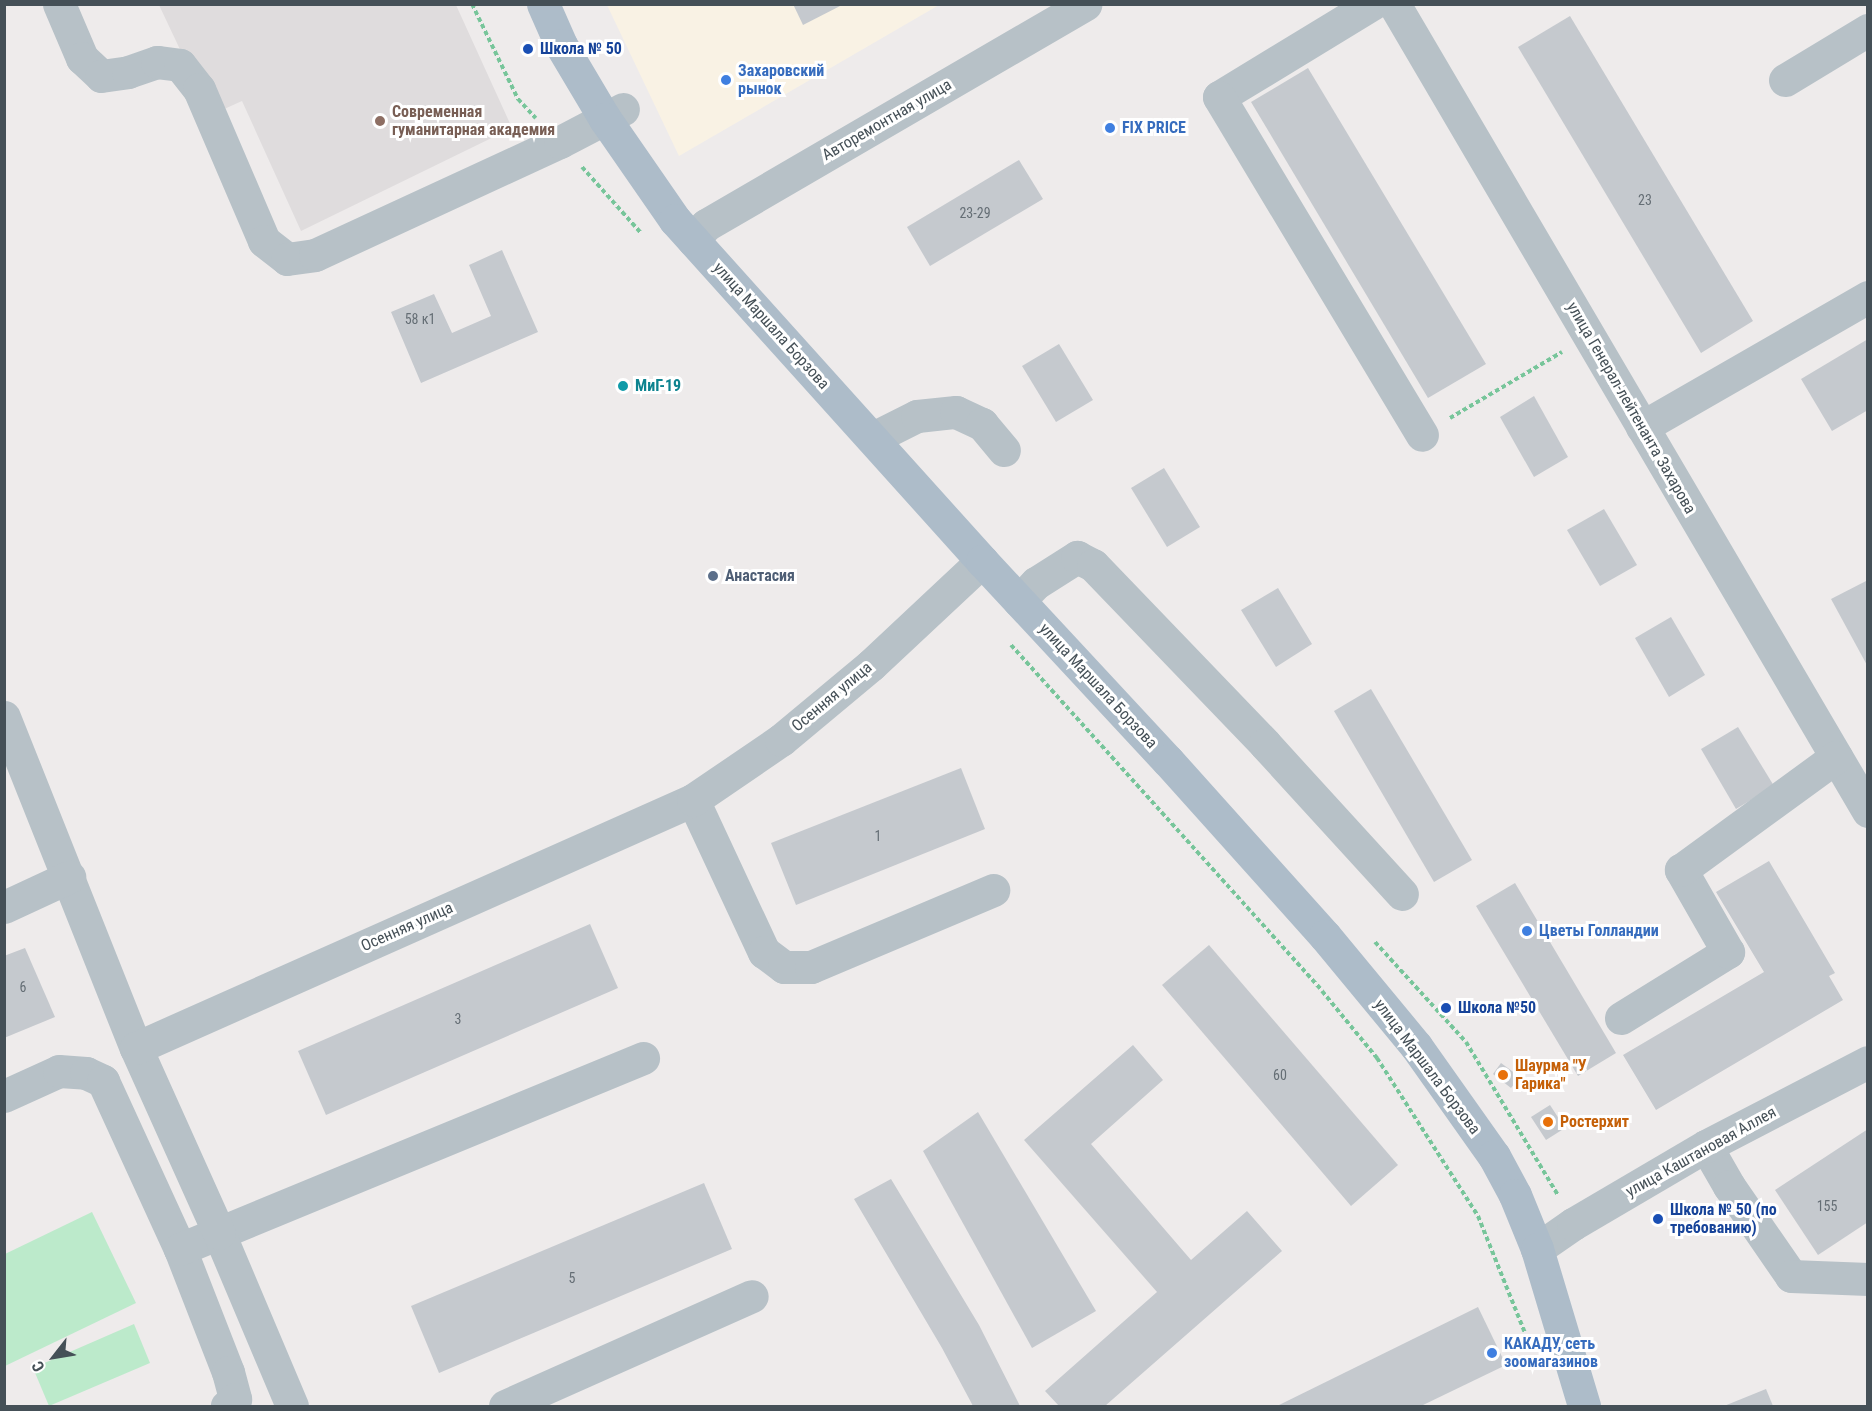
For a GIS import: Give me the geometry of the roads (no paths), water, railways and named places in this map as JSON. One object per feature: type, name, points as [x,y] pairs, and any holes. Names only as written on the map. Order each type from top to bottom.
[{"type":"main road","name":"улица Маршала Борзова","points":[[543,4],[561,45],[614,114],[675,220],[982,561],[1168,761],[1317,927],[1416,1046],[1494,1156],[1515,1195],[1538,1249],[1584,1407]]},
{"type":"street","points":[[58,4],[82,58],[101,76],[128,72],[157,62],[180,65],[199,89],[264,241],[287,259],[315,255],[560,142],[614,114]]},
{"type":"street","name":"Авторемонтная улица","points":[[693,240],[706,225],[1085,4]]},
{"type":"street","points":[[1372,4],[1219,97],[1422,435]]},
{"type":"street","name":"улица Генерал-лейтенанта Захарова","points":[[1394,4],[1868,811]]},
{"type":"street","points":[[1785,80],[1868,30]]},
{"type":"street","points":[[1642,427],[1868,297]]},
{"type":"street","points":[[873,438],[917,416],[956,412],[982,424],[1004,450]]},
{"type":"street","points":[[1019,601],[1036,584],[1077,558],[1093,565],[1265,744],[1402,894]]},
{"type":"street","name":"Осенняя улица","points":[[136,1048],[693,800],[781,740],[872,665],[982,561]]},
{"type":"street","points":[[4,717],[136,1048],[219,1233],[292,1407]]},
{"type":"street","points":[[1621,1018],[1728,952],[1681,870],[1836,757]]},
{"type":"street","points":[[693,800],[764,952],[784,967],[811,967],[993,890]]},
{"type":"street","points":[[4,907],[69,877]]},
{"type":"street","points":[[180,1248],[643,1058]]},
{"type":"street","name":"улица Каштановая Аллея","points":[[1538,1249],[1573,1224],[1706,1146],[1868,1062]]},
{"type":"street","points":[[4,1096],[59,1071],[86,1073],[103,1081],[180,1248],[228,1372],[235,1399],[227,1407]]},
{"type":"street","points":[[1706,1146],[1729,1186],[1791,1276],[1868,1279]]},
{"type":"street","points":[[505,1407],[752,1296]]},
{"type":"place","name":"Школа № 50","points":[[528,49]]},
{"type":"place","name":"Захаровский рынок","points":[[726,80]]},
{"type":"place","name":"Современная гуманитарная академия","points":[[380,121]]},
{"type":"place","name":"FIX PRICE","points":[[1110,128]]},
{"type":"place","name":"МиГ-19","points":[[623,386]]},
{"type":"place","name":"Анастасия","points":[[713,576]]},
{"type":"place","name":"Цветы Голландии","points":[[1527,931]]},
{"type":"place","name":"Школа №50","points":[[1446,1008]]},
{"type":"place","name":"Шаурма \"У Гарика\"","points":[[1503,1075]]},
{"type":"place","name":"Ростерхит","points":[[1548,1122]]},
{"type":"place","name":"Школа № 50 (по требованию)","points":[[1658,1219]]},
{"type":"place","name":"КАКАДУ, сеть зоомагазинов","points":[[1492,1353]]}]
